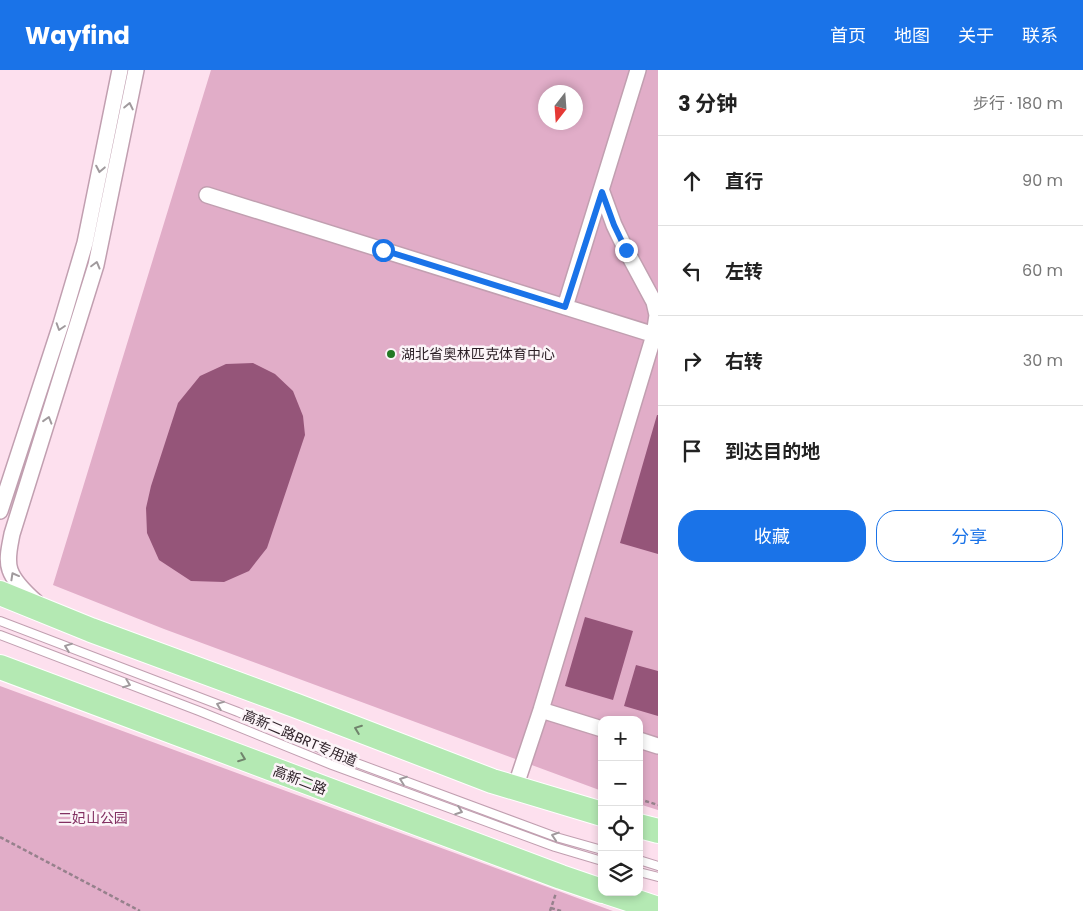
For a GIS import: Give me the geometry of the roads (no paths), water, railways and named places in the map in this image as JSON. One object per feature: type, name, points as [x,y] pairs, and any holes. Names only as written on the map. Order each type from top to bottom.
[{"type":"main road","points":[[0,593],[91,630],[492,781],[598,813]]},
{"type":"main road","name":"高新二路","points":[[0,667],[543,871],[598,890]]},
{"type":"main road","points":[[643,827],[658,831]]},
{"type":"main road","points":[[619,896],[658,909]]},
{"type":"street","points":[[0,511],[61,324],[85,243],[120,70]]},
{"type":"street","points":[[46,612],[22,590],[10,570],[8,552],[96,265],[136,70]]},
{"type":"street","points":[[565,307],[602,192],[638,70]]},
{"type":"street","points":[[515,788],[541,710],[656,336],[657,315],[654,302],[614,225],[602,192]]},
{"type":"street","points":[[206,195],[656,336]]},
{"type":"street","points":[[541,710],[598,728]]},
{"type":"street","points":[[643,741],[658,746]]},
{"type":"lane","name":"高新二路BRT专用道","points":[[0,621],[238,712],[335,755],[556,837],[598,849]]},
{"type":"lane","name":"高新二路BRT专用道","points":[[0,635],[199,711],[332,765],[555,847],[598,860]]},
{"type":"lane","points":[[643,861],[658,866]]},
{"type":"lane","points":[[643,873],[658,877]]},
{"type":"place","name":"湖北省奥林匹克体育中心","points":[[391,354]]},
{"type":"park label","name":"二妃山公园","points":[[93,818]]}]
